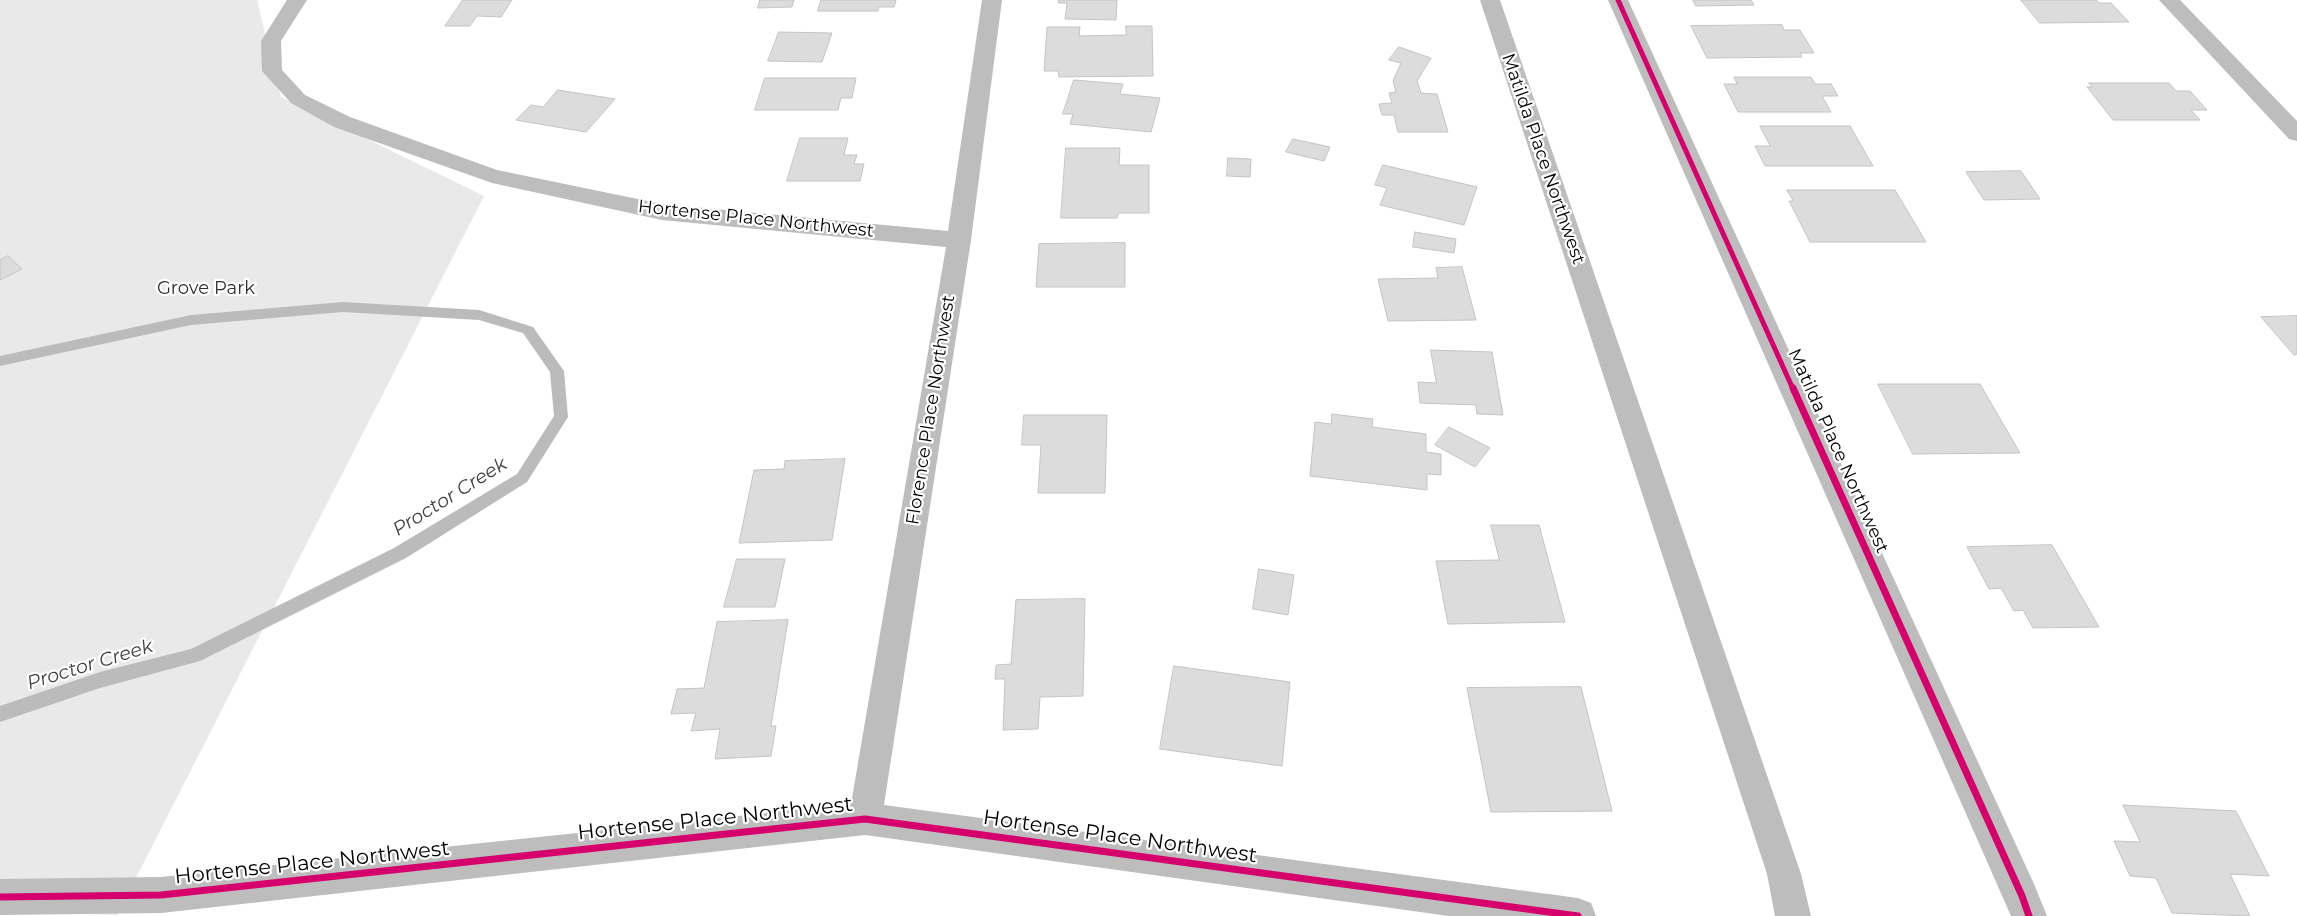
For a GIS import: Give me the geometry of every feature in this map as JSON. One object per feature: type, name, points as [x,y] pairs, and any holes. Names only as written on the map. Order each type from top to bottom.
[{"type":"street","name":"Hortense Place Northwest","points":[[297,0],[271,41],[272,71],[298,98],[342,122],[492,176],[662,212],[959,240]]},
{"type":"street","name":"Florence Place Northwest","points":[[864,819],[959,240],[992,0]]},
{"type":"street","name":"Matilda Place Northwest","points":[[1490,0],[1784,874],[1793,916]]},
{"type":"street","name":"Matilda Place Northwest","points":[[1618,0],[2022,896],[2028,916]]},
{"type":"street","points":[[2170,0],[2297,134]]},
{"type":"street","name":"Hortense Place Northwest","points":[[0,897],[161,895],[864,819],[1578,916]]},
{"type":"green space","name":"Grove Park","points":[[0,0],[259,0],[257,1],[281,97],[484,196],[117,915],[0,911]]},
{"type":"building","points":[[463,0],[512,0],[501,17],[477,16],[470,26],[445,26]]},
{"type":"building","points":[[760,0],[794,0],[792,7],[758,8]]},
{"type":"building","points":[[821,0],[896,0],[894,7],[879,7],[878,11],[818,11]]},
{"type":"building","points":[[1059,0],[1117,0],[1116,20],[1065,19],[1067,3],[1059,3]]},
{"type":"building","points":[[1693,0],[1751,0],[1754,5],[1696,6]]},
{"type":"building","points":[[2021,0],[2096,0],[2099,3],[2111,3],[2129,22],[2040,23]]},
{"type":"building","points":[[1782,25],[1784,30],[1800,30],[1814,53],[1800,53],[1802,57],[1707,58],[1691,26]]},
{"type":"building","points":[[1126,26],[1152,26],[1153,76],[1059,77],[1058,71],[1044,71],[1047,27],[1080,27],[1079,36],[1126,35]]},
{"type":"building","points":[[779,32],[832,33],[822,62],[768,61]]},
{"type":"building","points":[[1399,47],[1431,58],[1417,81],[1421,93],[1437,94],[1448,132],[1398,132],[1394,115],[1382,115],[1379,104],[1392,103],[1389,93],[1396,92],[1393,81],[1401,63],[1389,60]]},
{"type":"building","points":[[1734,77],[1811,77],[1815,84],[1831,84],[1838,96],[1822,96],[1831,112],[1738,112],[1724,84],[1737,84]]},
{"type":"building","points":[[765,78],[856,78],[852,98],[841,98],[838,110],[755,110]]},
{"type":"building","points":[[1074,80],[1123,84],[1120,94],[1160,98],[1151,132],[1070,124],[1073,114],[1063,114]]},
{"type":"building","points":[[2089,83],[2169,83],[2176,91],[2190,91],[2207,110],[2191,110],[2200,120],[2113,120],[2087,87],[2092,87]]},
{"type":"building","points":[[558,90],[615,99],[586,132],[516,120],[531,105],[543,107]]},
{"type":"building","points":[[1760,126],[1850,126],[1873,166],[1765,166],[1755,146],[1770,146]]},
{"type":"building","points":[[800,138],[848,138],[844,155],[857,155],[854,164],[864,164],[860,181],[787,181]]},
{"type":"building","points":[[1293,139],[1330,147],[1324,161],[1286,152]]},
{"type":"building","points":[[1066,148],[1120,148],[1119,165],[1149,165],[1149,213],[1118,213],[1117,218],[1061,218]]},
{"type":"building","points":[[1228,158],[1251,159],[1250,177],[1227,176]]},
{"type":"building","points":[[1383,165],[1477,187],[1464,225],[1380,205],[1387,188],[1375,185]]},
{"type":"building","points":[[2021,171],[2040,199],[1984,200],[1966,172]]},
{"type":"building","points":[[1787,190],[1895,190],[1926,242],[1810,242],[1789,201],[1793,201]]},
{"type":"building","points":[[1415,232],[1456,239],[1454,253],[1413,247]]},
{"type":"building","points":[[1125,243],[1125,287],[1036,287],[1039,244]]},
{"type":"building","points":[[8,256],[22,269],[0,280],[0,260]]},
{"type":"building","points":[[1462,267],[1476,320],[1388,321],[1378,279],[1438,278],[1436,268]]},
{"type":"building","points":[[2297,316],[2297,354],[2294,355],[2261,317]]},
{"type":"building","points":[[1431,350],[1492,352],[1503,415],[1477,414],[1476,405],[1420,403],[1418,382],[1436,383]]},
{"type":"building","points":[[1878,384],[1980,384],[2020,453],[1913,454]]},
{"type":"building","points":[[1332,414],[1373,419],[1372,427],[1426,434],[1426,452],[1441,454],[1441,475],[1427,474],[1427,490],[1310,476],[1315,422],[1331,424]]},
{"type":"building","points":[[1024,415],[1107,415],[1105,493],[1038,493],[1041,445],[1022,445]]},
{"type":"building","points":[[1449,427],[1490,448],[1475,467],[1435,445]]},
{"type":"building","points":[[845,459],[832,540],[739,543],[754,470],[784,469],[785,461]]},
{"type":"building","points":[[1491,525],[1539,525],[1565,622],[1448,624],[1436,561],[1499,560]]},
{"type":"building","points":[[2052,545],[2099,627],[2033,628],[2023,610],[2014,611],[2001,588],[1989,589],[1967,547]]},
{"type":"building","points":[[737,559],[785,559],[775,607],[724,607]]},
{"type":"building","points":[[1259,569],[1294,575],[1288,615],[1253,609]]},
{"type":"building","points":[[1085,599],[1083,696],[1040,697],[1038,729],[1003,730],[1005,679],[995,679],[996,665],[1011,664],[1016,600]]},
{"type":"building","points":[[788,620],[771,726],[776,726],[771,756],[715,759],[720,729],[691,731],[696,713],[671,714],[677,689],[704,688],[717,622]]},
{"type":"building","points":[[1174,666],[1290,682],[1282,766],[1160,749]]},
{"type":"building","points":[[1581,687],[1612,811],[1491,812],[1467,688]]},
{"type":"building","points":[[2123,805],[2236,811],[2269,876],[2230,874],[2250,916],[2172,913],[2156,878],[2130,876],[2114,841],[2140,842]]},
{"type":"waterway","name":"Proctor Creek","points":[[0,361],[191,320],[343,307],[479,315],[528,330],[557,371],[561,417],[522,478],[400,553],[194,656],[100,680],[0,714]]},
{"type":"cycle path","points":[[1618,0],[2022,896],[2029,916]]},
{"type":"cycle path","points":[[0,897],[161,895],[865,819],[1578,916]]}]
